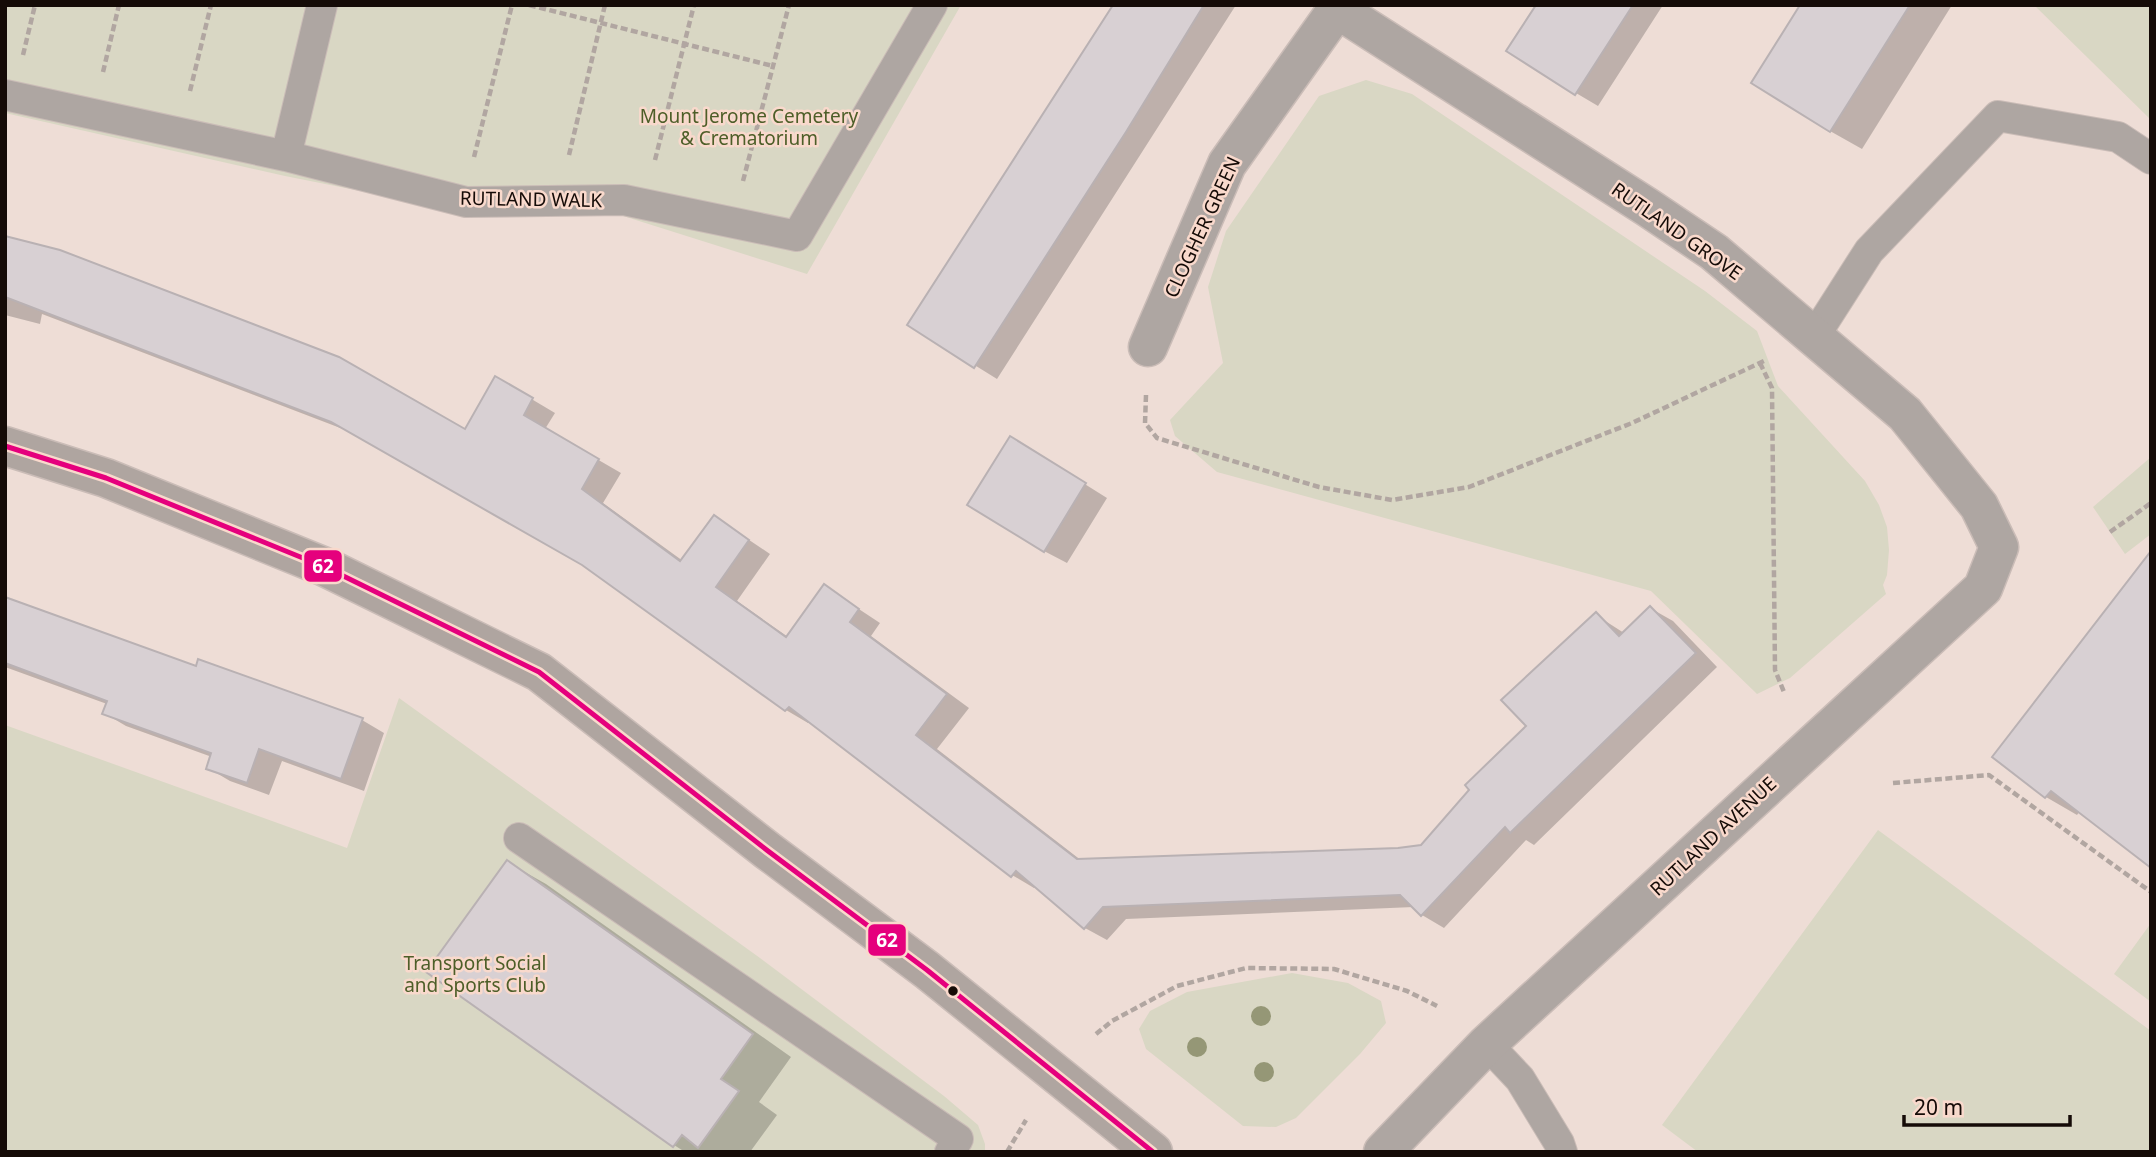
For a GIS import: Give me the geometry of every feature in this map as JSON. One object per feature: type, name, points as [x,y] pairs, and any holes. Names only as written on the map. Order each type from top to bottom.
[{"type":"street","name":"RUTLAND GROVE","points":[[1339,7],[1703,245],[1905,414],[1979,506]]},
{"type":"street","name":"CLOGHER GREEN","points":[[1148,347],[1227,164],[1339,7]]},
{"type":"street","points":[[5,446],[106,478],[325,567],[538,672],[768,851],[927,970],[1153,1152]]},
{"type":"street","name":"RUTLAND AVENUE","points":[[1383,1152],[1487,1044],[1983,588],[1999,547],[1979,506]]},
{"type":"lane","points":[[286,156],[322,5]]},
{"type":"lane","name":"RUTLAND WALK","points":[[5,95],[286,156],[461,201],[624,200],[797,236],[932,5]]},
{"type":"lane","points":[[1814,337],[1869,251],[1998,116],[2118,137],[2151,159]]},
{"type":"lane","points":[[519,838],[958,1139],[950,1152]]},
{"type":"lane","points":[[1487,1044],[1520,1079],[1562,1152]]},
{"type":"path","points":[[93,114],[120,5]]},
{"type":"path","points":[[180,133],[211,5]]},
{"type":"path","points":[[461,201],[512,5]]},
{"type":"path","points":[[529,5],[773,66]]},
{"type":"path","points":[[559,201],[605,5]]},
{"type":"path","points":[[644,204],[694,5]]},
{"type":"path","points":[[733,223],[789,5]]},
{"type":"path","points":[[1148,347],[1146,423],[1157,438],[1319,487],[1392,500],[1469,487],[1632,423],[1814,337]]},
{"type":"path","points":[[1760,363],[1772,388],[1775,670],[1784,692]]},
{"type":"path","points":[[2110,532],[2151,503]]},
{"type":"path","points":[[1893,783],[1989,775],[2151,892]]},
{"type":"path","points":[[1096,1034],[1112,1021],[1177,986],[1247,968],[1334,969],[1408,991],[1437,1006]]},
{"type":"path","points":[[1007,1152],[1026,1120]]},
{"type":"green space","name":"Mount Jerome Cemetery & Crematorium","points":[[5,5],[961,5],[807,274],[620,215],[466,212],[285,176],[5,113]]},
{"type":"green space","points":[[2034,5],[2151,5],[2151,120]]},
{"type":"green space","points":[[1366,80],[1412,94],[1705,291],[1757,331],[1778,386],[1865,481],[1879,505],[1887,527],[1889,550],[1887,575],[1883,585],[1886,594],[1790,678],[1757,694],[1651,591],[1217,472],[1175,436],[1170,420],[1223,363],[1208,287],[1226,231],[1319,96]]},
{"type":"green space","points":[[2151,457],[2151,534],[2125,554],[2093,507]]},
{"type":"green space","name":"Transport Social and Sports Club","points":[[399,698],[760,958],[944,1096],[978,1125],[985,1152],[5,1152],[5,725],[347,848]]},
{"type":"green space","points":[[1878,830],[2151,1031],[2151,1152],[1698,1152],[1662,1125]]},
{"type":"green space","points":[[2151,923],[2151,1002],[2114,974]]},
{"type":"green space","points":[[1292,973],[1348,983],[1381,1001],[1386,1023],[1360,1054],[1296,1118],[1276,1127],[1243,1126],[1146,1049],[1139,1029],[1150,1011],[1187,992]]},
{"type":"building","points":[[1113,5],[1204,5],[974,368],[907,325]]},
{"type":"building","points":[[1536,5],[1633,5],[1575,95],[1506,51]]},
{"type":"building","points":[[1800,5],[1910,5],[1830,132],[1751,83]]},
{"type":"building","points":[[5,236],[60,250],[339,357],[465,429],[495,376],[533,398],[524,415],[599,459],[582,489],[680,561],[714,515],[749,540],[716,587],[786,637],[824,584],[859,609],[850,622],[947,694],[916,735],[1077,859],[1421,845],[1469,790],[1465,785],[1526,726],[1501,700],[1596,612],[1619,636],[1650,606],[1696,653],[1510,833],[1505,827],[1421,916],[1400,895],[1103,907],[1084,929],[1016,871],[1011,877],[789,707],[785,711],[582,565],[331,422],[5,297]]},
{"type":"building","points":[[1010,436],[1086,483],[1044,552],[967,505]]},
{"type":"building","points":[[2151,551],[2151,868],[2051,791],[2045,798],[1992,757]]},
{"type":"building","points":[[5,597],[196,666],[198,659],[363,718],[341,779],[259,749],[247,783],[206,769],[211,753],[102,714],[107,701],[5,663]]},
{"type":"building","points":[[507,860],[753,1034],[721,1079],[739,1091],[698,1148],[682,1135],[673,1147],[426,972]]},
{"type":"transit line","name":"62","points":[[5,446],[106,478],[325,567],[539,672],[768,851],[927,970],[1153,1152]]}]
